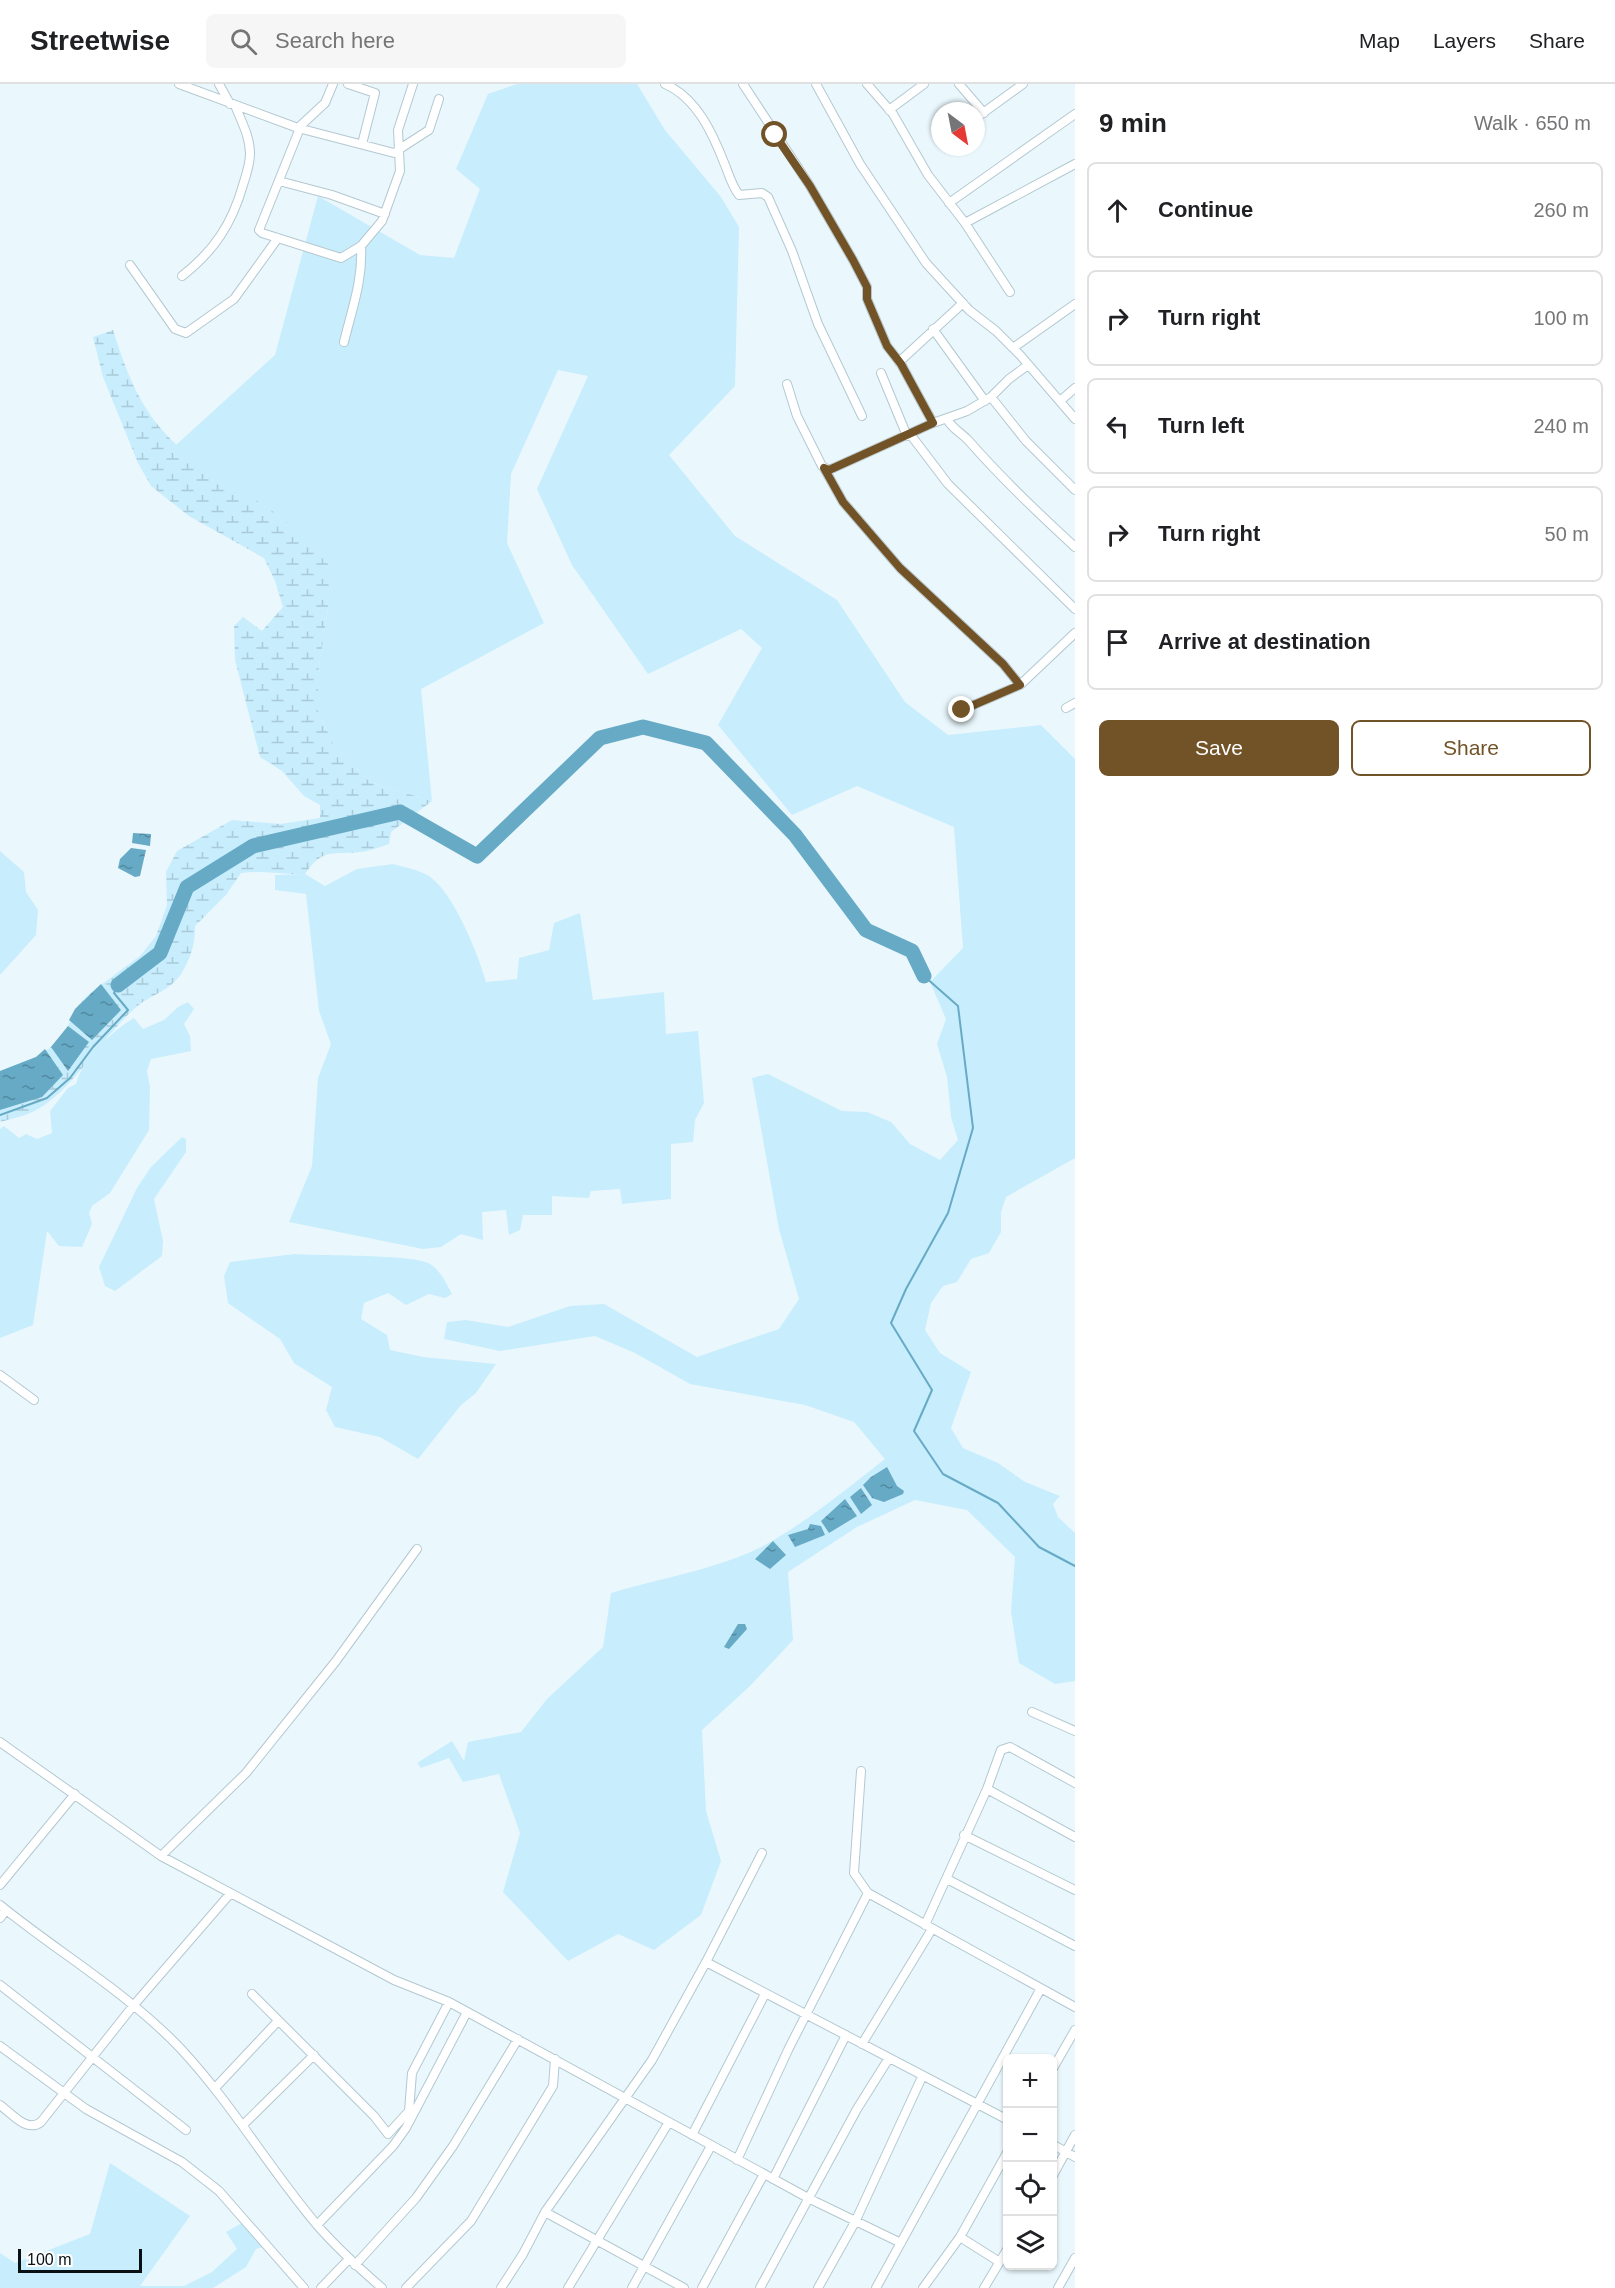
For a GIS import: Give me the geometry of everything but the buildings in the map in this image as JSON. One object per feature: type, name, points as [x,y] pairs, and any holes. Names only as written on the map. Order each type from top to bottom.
[{"type":"street","points":[[179,84],[299,128],[398,152],[429,130],[439,99]]},
{"type":"street","points":[[182,276],[223,236],[238,201],[250,155],[247,134],[219,84]]},
{"type":"street","points":[[333,84],[325,103],[299,128],[259,230],[338,258],[361,246],[380,225],[385,214],[400,171],[398,130],[413,84]]},
{"type":"street","points":[[348,84],[375,93],[362,144]]},
{"type":"street","points":[[665,84],[678,92],[703,117],[713,133],[739,195],[762,193],[768,197],[792,251],[822,332],[862,416]]},
{"type":"street","points":[[743,84],[810,186],[853,260],[867,287],[867,299],[880,330],[933,423]]},
{"type":"street","points":[[816,84],[839,130],[896,221],[926,263],[963,303],[1013,348],[1075,419]]},
{"type":"street","points":[[867,84],[888,110],[928,175],[965,223],[1010,292]]},
{"type":"street","points":[[888,110],[924,84]]},
{"type":"street","points":[[958,84],[971,102]]},
{"type":"street","points":[[985,111],[1023,84]]},
{"type":"street","points":[[950,203],[1075,114]]},
{"type":"street","points":[[965,223],[1075,164]]},
{"type":"street","points":[[279,181],[332,195],[385,214]]},
{"type":"street","points":[[130,265],[176,329],[186,333],[234,299],[278,238]]},
{"type":"street","points":[[344,342],[362,268],[361,246]]},
{"type":"street","points":[[899,362],[963,303]]},
{"type":"street","points":[[1013,348],[1075,304]]},
{"type":"street","points":[[933,329],[988,399],[1075,490]]},
{"type":"street","points":[[824,468],[829,470],[988,399],[1028,365]]},
{"type":"street","points":[[881,373],[909,435],[953,490],[1075,609]]},
{"type":"street","points":[[788,384],[797,416],[843,502],[900,568],[1003,664],[1020,685]]},
{"type":"street","points":[[1060,401],[1075,388]]},
{"type":"street","points":[[946,418],[953,430],[967,439],[992,470],[1075,547]]},
{"type":"street","points":[[962,710],[1020,685],[1075,633]]},
{"type":"street","points":[[1066,708],[1075,703]]},
{"type":"street","points":[[0,1375],[34,1400]]},
{"type":"street","points":[[161,1856],[246,1773],[336,1661],[417,1549]]},
{"type":"street","points":[[1032,1712],[1075,1731]]},
{"type":"street","points":[[0,1742],[75,1794],[120,1830],[230,1895],[394,1980],[449,2002],[773,2180],[901,2243]]},
{"type":"street","points":[[862,2044],[928,1927],[964,1835],[987,1789],[1001,1750],[1006,1747],[1075,1783]]},
{"type":"street","points":[[861,1771],[854,1873],[868,1893],[1040,1990],[1075,2007]]},
{"type":"street","points":[[987,1789],[1075,1837]]},
{"type":"street","points":[[0,1885],[75,1794]]},
{"type":"street","points":[[964,1835],[1075,1890]]},
{"type":"street","points":[[501,2288],[524,2254],[545,2212],[652,2060],[762,1853]]},
{"type":"street","points":[[946,1879],[1075,1946]]},
{"type":"street","points":[[737,2160],[789,2048],[808,2015],[868,1893]]},
{"type":"street","points":[[0,2105],[28,2126],[35,2127],[94,2058],[133,2006],[230,1895]]},
{"type":"street","points":[[0,1918],[3,1907],[133,2006],[179,2048],[244,2124],[317,2225],[352,2262],[382,2288]]},
{"type":"street","points":[[706,1962],[1003,2118]]},
{"type":"street","points":[[0,1985],[186,2130]]},
{"type":"street","points":[[876,2288],[1040,1990]]},
{"type":"street","points":[[252,1994],[374,2115],[388,2134],[409,2111],[412,2073],[449,2002]]},
{"type":"street","points":[[692,2135],[765,1994]]},
{"type":"street","points":[[317,2225],[393,2146],[406,2128],[466,2012]]},
{"type":"street","points":[[215,2088],[278,2021]]},
{"type":"street","points":[[1057,2063],[1075,2030]]},
{"type":"street","points":[[773,2180],[846,2035]]},
{"type":"street","points":[[321,2288],[352,2262],[416,2198],[453,2146],[518,2039]]},
{"type":"street","points":[[0,2046],[86,2109],[182,2162],[219,2190],[304,2288]]},
{"type":"street","points":[[244,2124],[314,2055]]},
{"type":"street","points":[[760,2288],[857,2109],[890,2058]]},
{"type":"street","points":[[406,2288],[471,2221],[553,2086],[555,2059]]},
{"type":"street","points":[[818,2288],[855,2222],[922,2077]]},
{"type":"street","points":[[568,2288],[669,2122]]},
{"type":"street","points":[[1057,2169],[1075,2136]]},
{"type":"street","points":[[632,2288],[711,2146]]},
{"type":"street","points":[[1057,2146],[1075,2157]]},
{"type":"street","points":[[923,2288],[960,2237],[1003,2160]]},
{"type":"street","points":[[702,2288],[764,2174]]},
{"type":"street","points":[[545,2212],[684,2288]]},
{"type":"street","points":[[960,2237],[998,2260]]},
{"type":"street","points":[[984,2288],[1003,2254]]},
{"type":"street","points":[[1058,2288],[1075,2258]]},
{"type":"green space","points":[[517,84],[637,84],[665,130],[721,197],[739,227],[735,386],[669,455],[735,536],[837,600],[905,702],[948,735],[1041,725],[1075,759],[1075,1158],[1006,1197],[1001,1212],[1001,1232],[989,1253],[971,1259],[957,1282],[943,1286],[931,1303],[925,1330],[940,1353],[971,1372],[951,1428],[963,1448],[998,1463],[1025,1482],[1060,1496],[1053,1504],[1058,1517],[1075,1533],[1075,1681],[1055,1684],[1019,1663],[1011,1612],[1015,1557],[967,1510],[915,1500],[857,1527],[788,1572],[793,1640],[750,1686],[702,1730],[706,1811],[721,1861],[701,1915],[654,1950],[618,1934],[568,1961],[503,1892],[520,1833],[499,1774],[463,1782],[449,1758],[421,1768],[417,1763],[452,1741],[464,1761],[468,1742],[521,1732],[547,1699],[603,1647],[611,1593],[706,1568],[761,1547],[809,1517],[885,1459],[854,1422],[805,1405],[690,1384],[635,1353],[595,1336],[500,1351],[444,1339],[447,1322],[466,1320],[508,1327],[570,1306],[604,1304],[697,1357],[779,1329],[799,1299],[779,1229],[752,1078],[768,1074],[842,1111],[867,1112],[891,1122],[910,1144],[940,1160],[958,1140],[951,1117],[947,1077],[937,1044],[946,1019],[930,982],[963,948],[954,827],[857,786],[792,815],[718,725],[762,648],[741,629],[648,674],[572,565],[537,489],[588,376],[558,370],[511,474],[507,543],[544,623],[421,689],[432,801],[370,782],[334,746],[318,711],[318,673],[330,596],[208,471],[176,445],[275,355],[318,196],[420,255],[454,258],[480,189],[456,169],[488,94]]},
{"type":"green space","points":[[113,330],[136,391],[162,429],[178,446],[214,474],[290,525],[329,565],[330,596],[318,673],[318,711],[334,746],[370,782],[432,801],[391,832],[389,844],[364,851],[323,856],[311,865],[305,874],[241,873],[226,895],[195,926],[190,957],[176,980],[134,1009],[55,1097],[33,1112],[0,1122],[0,1071],[36,1057],[51,1047],[68,1026],[75,1009],[90,993],[140,956],[156,936],[167,905],[166,872],[177,851],[232,820],[280,824],[320,818],[320,805],[304,796],[282,771],[260,757],[235,660],[234,626],[243,617],[262,631],[283,607],[275,581],[264,558],[189,516],[151,486],[138,463],[103,377],[93,337]]},
{"type":"green space","points":[[0,851],[24,872],[26,892],[38,910],[36,935],[0,975]]},
{"type":"green space","points":[[393,864],[425,874],[438,884],[464,925],[486,982],[517,979],[519,958],[549,950],[554,923],[580,913],[593,1000],[664,992],[666,1034],[698,1031],[704,1103],[695,1120],[693,1142],[671,1144],[671,1199],[622,1204],[620,1189],[591,1191],[589,1198],[552,1196],[552,1215],[523,1215],[520,1230],[509,1235],[506,1210],[482,1212],[483,1240],[461,1234],[441,1247],[423,1249],[289,1222],[312,1166],[318,1078],[331,1044],[319,1011],[306,894],[275,890],[275,875],[305,874],[325,886],[357,869]]},
{"type":"green space","points":[[188,1002],[194,1009],[184,1024],[190,1036],[191,1051],[151,1059],[147,1071],[150,1087],[149,1130],[110,1193],[92,1206],[89,1213],[92,1224],[82,1247],[59,1246],[47,1231],[33,1325],[0,1338],[0,1129],[4,1126],[19,1138],[26,1134],[37,1139],[52,1133],[50,1111],[68,1088],[76,1084],[91,1055],[107,1038],[134,1018],[143,1029],[164,1020],[178,1007]]},
{"type":"green space","points":[[182,1137],[186,1139],[186,1152],[154,1199],[163,1241],[162,1256],[115,1291],[105,1286],[99,1267],[137,1188],[151,1167]]},
{"type":"green space","points":[[295,1254],[406,1258],[430,1264],[440,1274],[452,1294],[445,1298],[429,1294],[406,1305],[388,1293],[364,1303],[361,1319],[387,1335],[390,1350],[423,1357],[496,1364],[476,1393],[461,1405],[418,1459],[380,1437],[335,1427],[326,1410],[332,1387],[294,1363],[280,1339],[228,1303],[224,1276],[230,1262]]},
{"type":"green space","points":[[110,2163],[190,2216],[140,2286],[184,2286],[212,2272],[237,2249],[226,2232],[249,2219],[270,2245],[256,2249],[246,2267],[213,2288],[0,2288],[0,2253],[15,2263],[90,2234]]},
{"type":"water","points":[[133,833],[151,834],[150,846],[132,843]]},
{"type":"water","points":[[131,848],[146,850],[140,876],[135,877],[118,868],[120,859]]},
{"type":"water","points":[[101,984],[121,1010],[92,1040],[69,1020],[75,1009]]},
{"type":"water","points":[[68,1026],[89,1042],[68,1071],[51,1047]]},
{"type":"water","points":[[45,1049],[63,1075],[42,1097],[0,1110],[0,1071],[36,1057]]},
{"type":"water","points":[[887,1467],[897,1486],[904,1491],[903,1494],[884,1502],[872,1498],[863,1485]]},
{"type":"water","points":[[861,1488],[872,1505],[861,1514],[850,1497]]},
{"type":"water","points":[[845,1499],[857,1516],[829,1533],[821,1521]]},
{"type":"water","points":[[810,1524],[821,1526],[825,1535],[795,1547],[788,1535],[808,1529]]},
{"type":"water","points":[[773,1541],[786,1555],[770,1569],[755,1559]]},
{"type":"water","points":[[738,1624],[745,1624],[747,1629],[729,1649],[724,1647]]},
{"type":"waterway","points":[[118,985],[160,953],[187,887],[253,846],[400,812],[477,856],[600,738],[643,727],[706,743],[795,835],[866,930],[912,951],[924,976]]},
{"type":"waterway","points":[[924,976],[958,1006],[973,1128],[948,1213],[906,1289],[891,1323],[932,1390],[914,1431],[943,1474],[998,1503],[1039,1547],[1075,1566]]},
{"type":"waterway","points":[[0,1115],[47,1098],[70,1078],[93,1047],[128,1010],[114,993],[118,985]]},
{"type":"route","points":[[775,135],[810,186],[853,260],[867,287],[869,293],[867,299],[887,346],[901,364],[933,423],[829,470],[824,468],[843,502],[855,513],[900,568],[1003,664],[1020,685],[962,710]]}]
